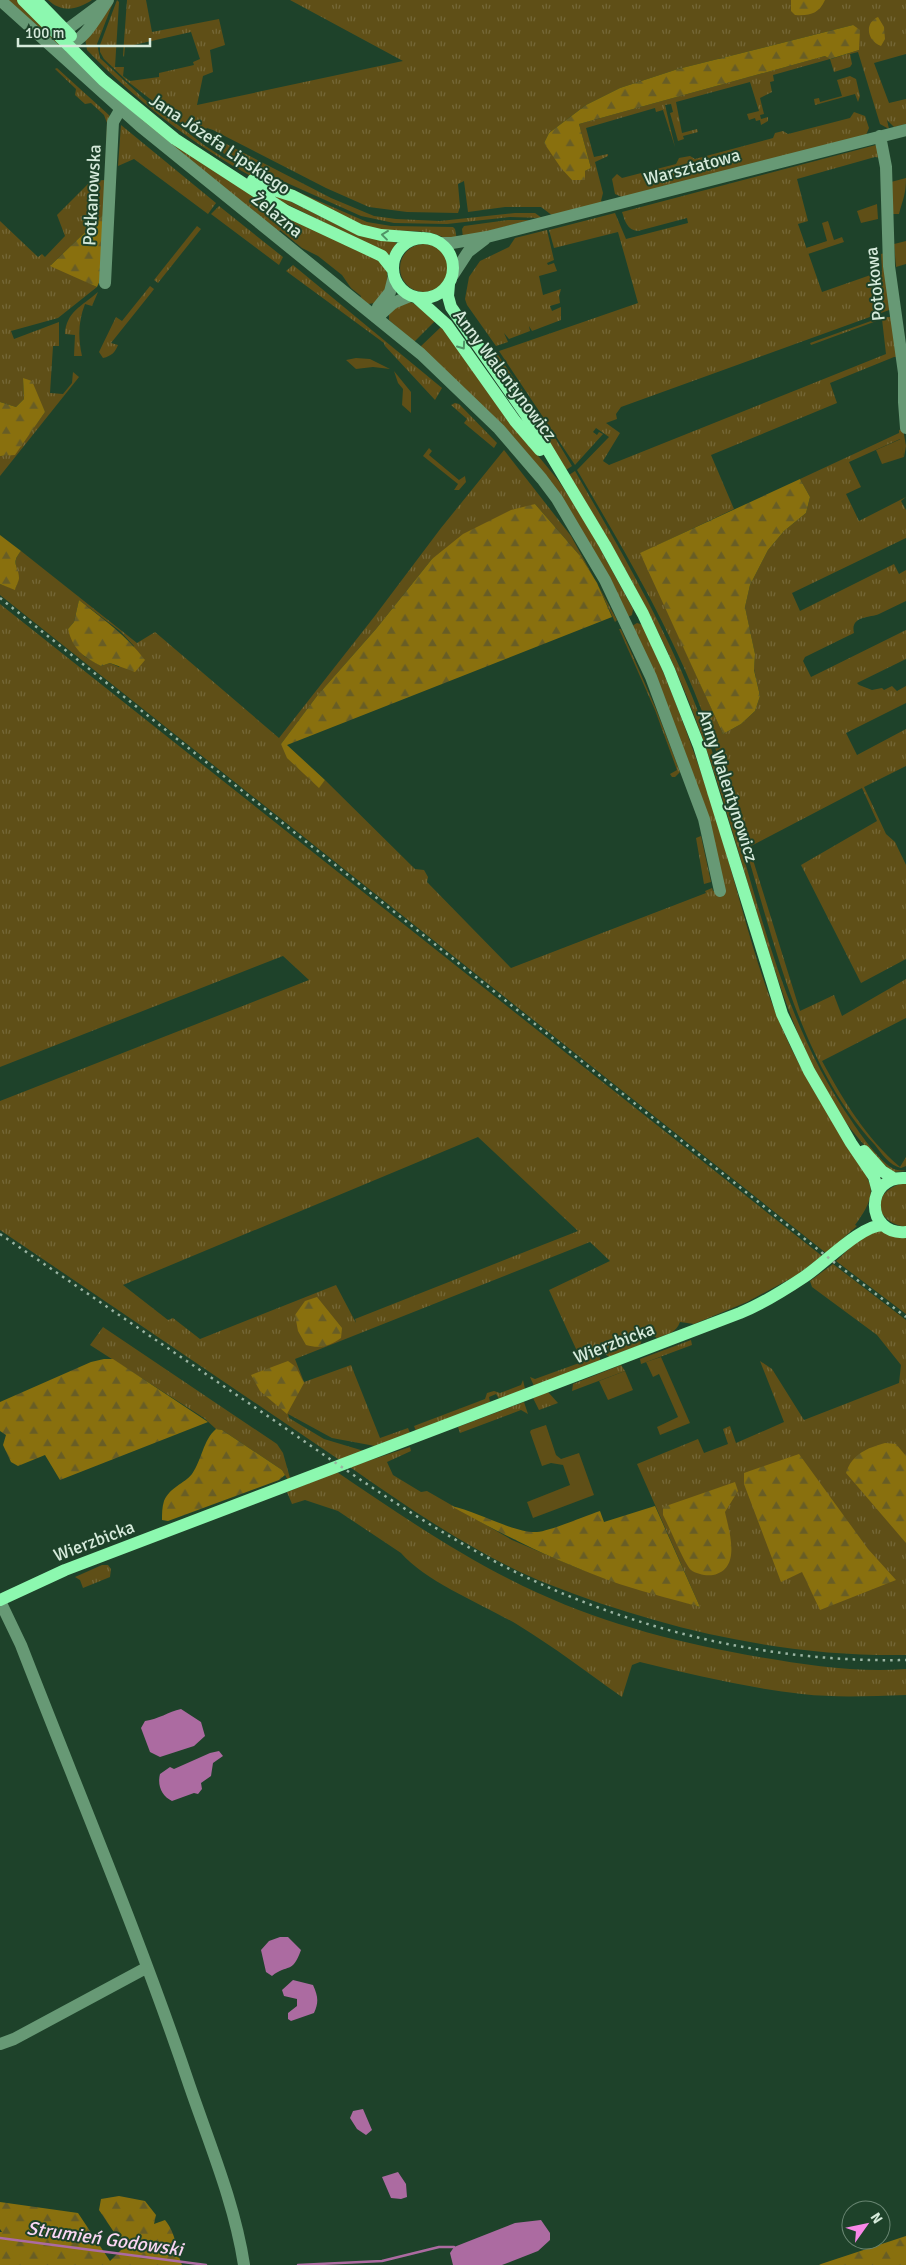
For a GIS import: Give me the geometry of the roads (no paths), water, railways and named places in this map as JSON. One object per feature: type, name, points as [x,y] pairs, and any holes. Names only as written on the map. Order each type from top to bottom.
[{"type":"main road","name":"Jana Józefa Lipskiego","points":[[24,0],[120,85],[165,121],[209,153],[259,184],[293,196],[342,222],[365,231],[387,236],[420,238]]},
{"type":"main road","name":"Jana Józefa Lipskiego","points":[[36,0],[67,39],[112,88],[188,148],[286,211],[378,254],[385,259],[393,273]]},
{"type":"main road","points":[[420,238],[429,238],[440,243],[449,252],[452,259],[451,280],[444,291],[434,297],[414,297],[400,288],[393,273],[396,255],[402,247],[410,241],[420,238]]},
{"type":"main road","name":"Anny Walentynowicz","points":[[451,280],[448,296],[450,307],[525,413],[627,584],[668,670],[706,766],[776,997],[801,1057],[874,1177],[878,1192]]},
{"type":"main road","name":"Anny Walentynowicz","points":[[414,297],[447,325],[515,420],[562,477]]},
{"type":"main road","name":"Anny Walentynowicz","points":[[836,1117],[882,1171],[903,1178]]},
{"type":"main road","points":[[903,1178],[886,1183],[878,1192],[874,1207],[882,1225],[894,1231],[906,1232]]},
{"type":"main road","name":"Wierzbicka","points":[[852,1238],[874,1207]]},
{"type":"main road","name":"Wierzbicka","points":[[0,1601],[65,1570],[750,1309],[803,1278],[852,1238],[872,1226],[882,1225]]},
{"type":"street","name":"Żelazna","points":[[0,0],[120,110],[421,354],[483,413],[542,479],[561,505],[612,593],[655,687],[704,819],[720,891]]},
{"type":"street","points":[[67,39],[107,0]]},
{"type":"street","name":"Potkanowska","points":[[105,283],[113,124],[120,110]]},
{"type":"street","name":"Warsztatowa","points":[[440,243],[452,244],[487,237],[906,130]]},
{"type":"street","name":"Potokowa","points":[[880,136],[886,167],[889,266],[904,366],[906,428]]},
{"type":"street","name":"Warsztatowa","points":[[451,280],[468,252],[487,237]]},
{"type":"street","points":[[375,316],[378,307],[390,292],[393,273]]},
{"type":"street","points":[[375,316],[397,300],[414,297]]},
{"type":"street","points":[[0,1601],[21,1645],[173,2036],[215,2160],[241,2244],[244,2265]]},
{"type":"street","points":[[0,2044],[14,2039],[146,1968]]},
{"type":"waterway","name":"Strumień Godowski","points":[[0,2238],[206,2265]]},
{"type":"waterway","name":"Strumień Godowski","points":[[298,2265],[382,2261],[439,2247],[454,2247]]},
{"type":"railway","points":[[0,598],[835,1263],[906,1317]]},
{"type":"railway","points":[[0,1234],[435,1528],[540,1584],[641,1622],[745,1647],[799,1655],[852,1659],[906,1660]]}]
